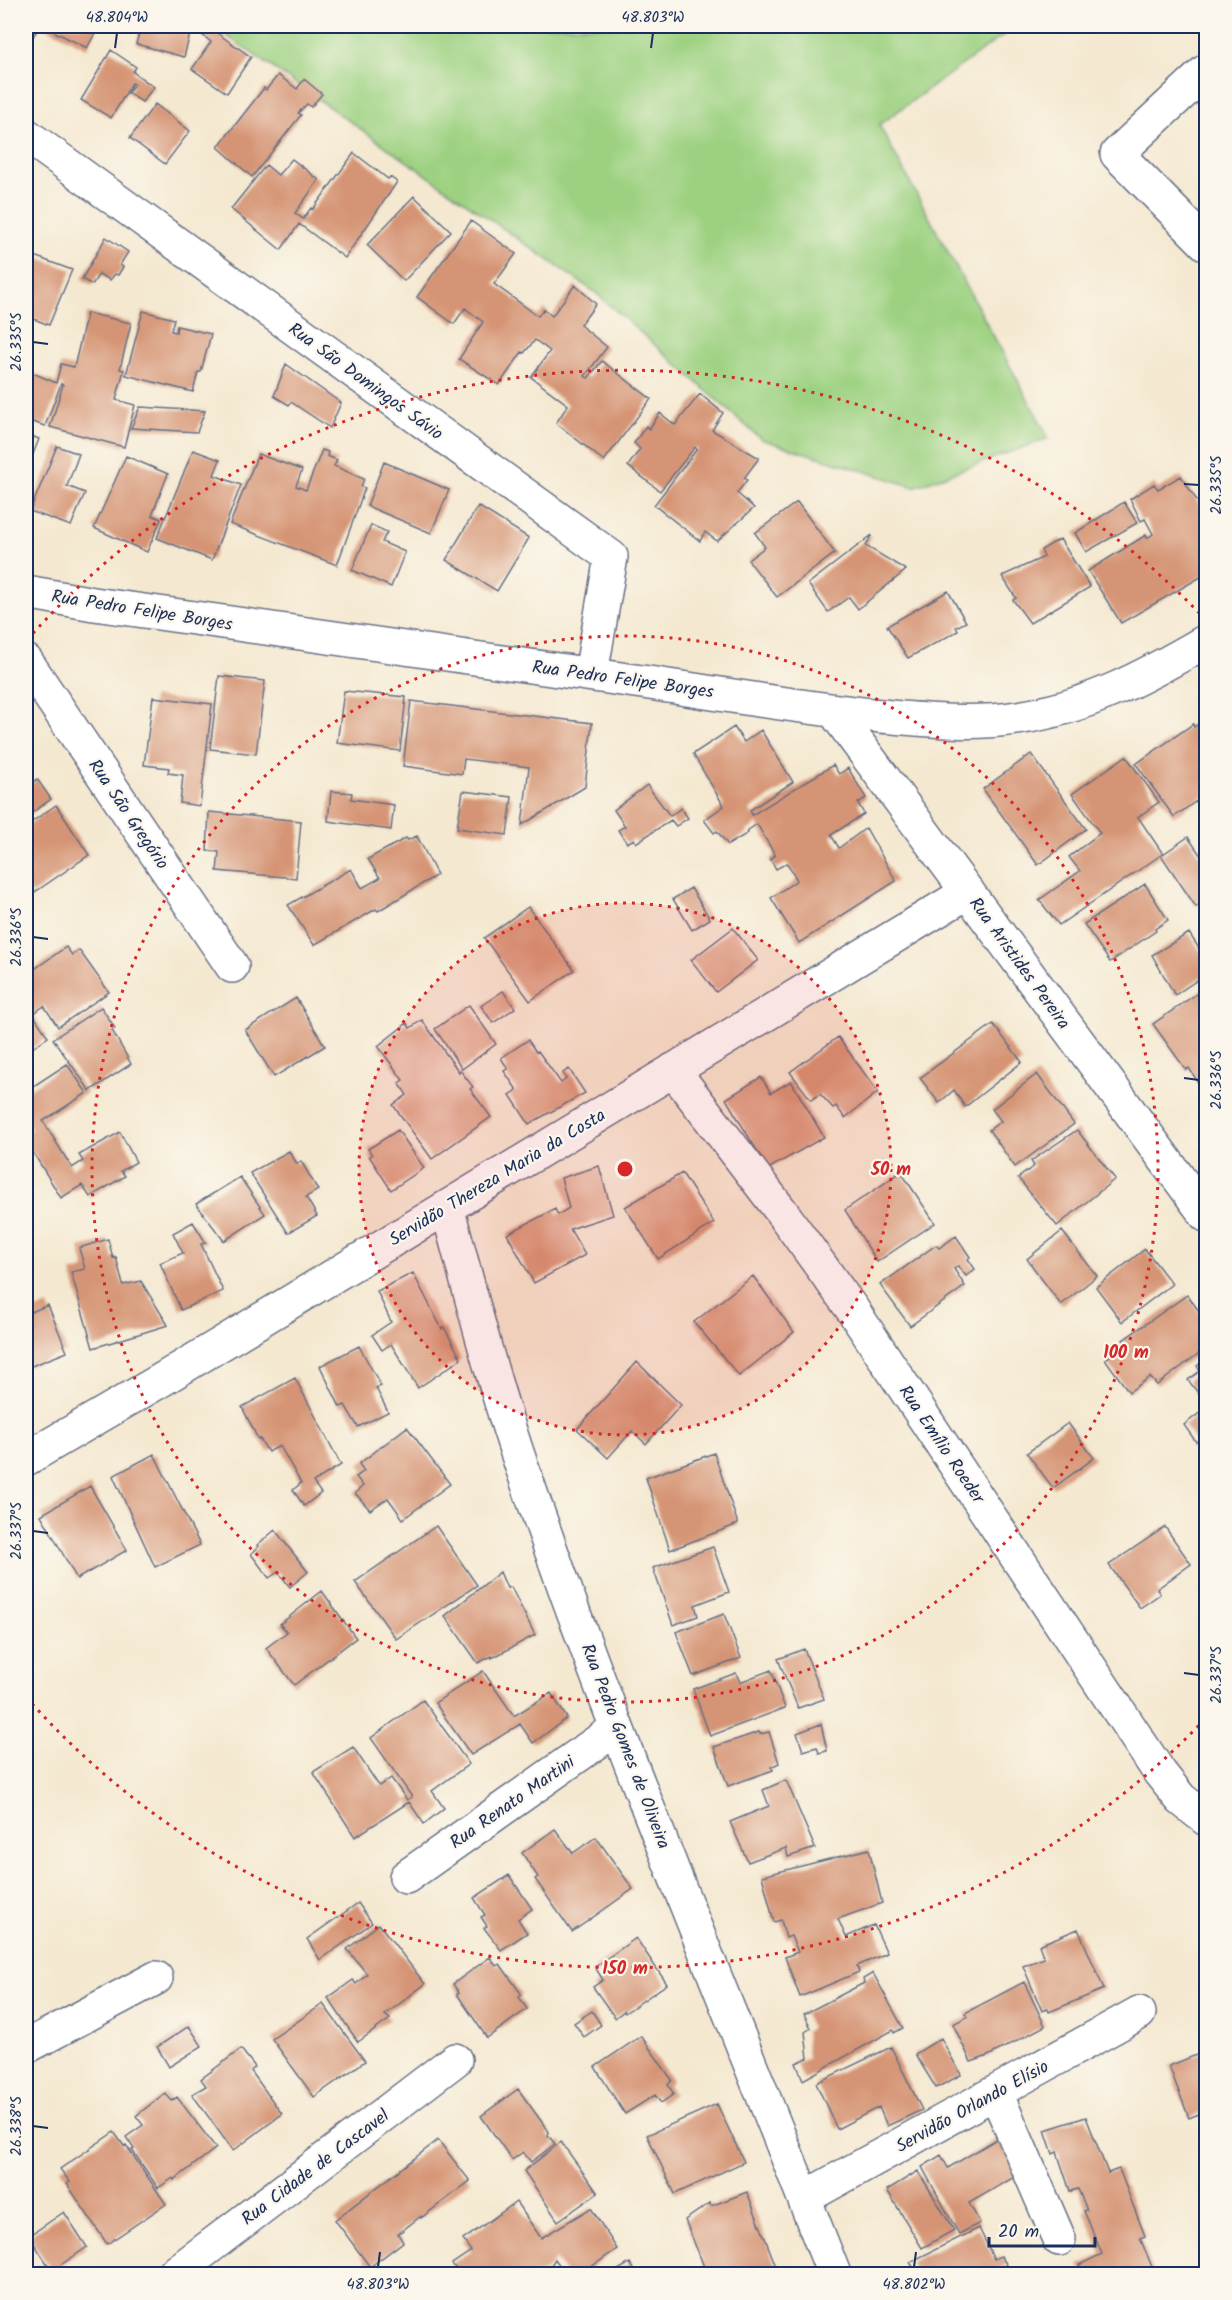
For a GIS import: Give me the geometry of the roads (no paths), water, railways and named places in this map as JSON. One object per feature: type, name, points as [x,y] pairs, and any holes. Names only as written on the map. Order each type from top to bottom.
[{"type":"street","points":[[1206,71],[1117,154],[1206,244]]},
{"type":"street","name":"Rua São Domingos Sávio","points":[[26,135],[611,557],[591,674]]},
{"type":"street","name":"Rua Pedro Felipe Borges","points":[[26,592],[94,604],[591,674],[834,711],[959,722],[1015,719],[1063,710],[1106,694],[1148,674],[1206,641]]},
{"type":"street","name":"Rua São Gregório","points":[[26,661],[232,966]]},
{"type":"street","name":"Rua Aristides Pereira","points":[[834,711],[1206,1215]]},
{"type":"street","name":"Servidão Thereza Maria da Costa","points":[[26,1459],[163,1379],[968,892]]},
{"type":"street","name":"Rua Emílio Roeder","points":[[673,1070],[781,1211],[852,1309],[1160,1773],[1181,1799],[1206,1819]]},
{"type":"street","name":"Rua Pedro Gomes de Oliveira","points":[[447,1207],[494,1379],[523,1470],[617,1728],[834,2274]]},
{"type":"street","name":"Rua Renato Martini","points":[[406,1877],[617,1728]]},
{"type":"street","points":[[26,2047],[156,1978]]},
{"type":"street","name":"Servidão Orlando Elísio","points":[[804,2198],[1139,2013]]},
{"type":"street","name":"Rua Cidade de Cascavel","points":[[174,2274],[455,2060]]},
{"type":"street","points":[[996,2093],[1059,2239]]}]
